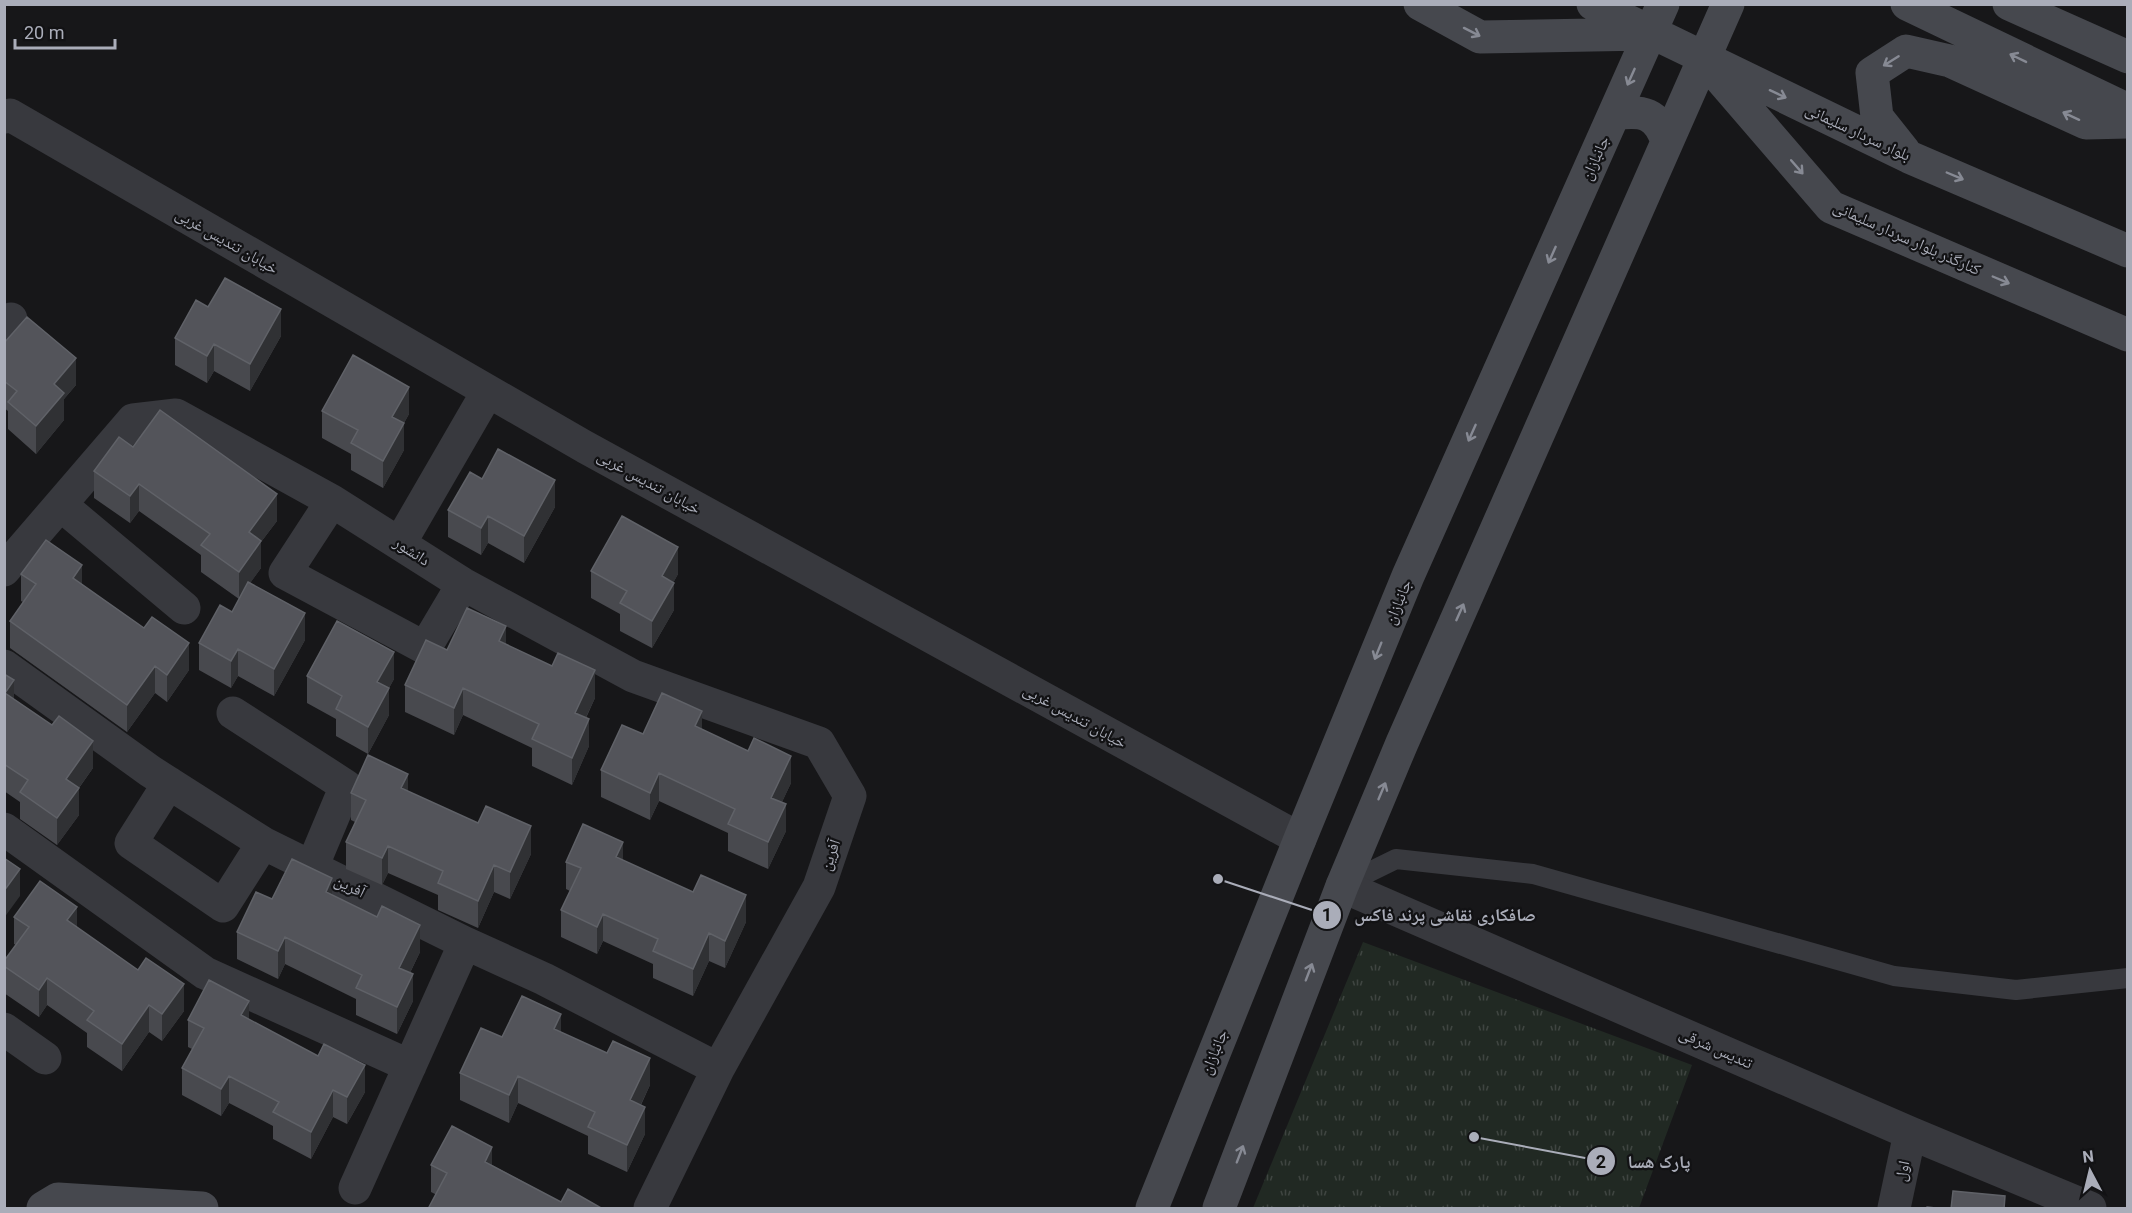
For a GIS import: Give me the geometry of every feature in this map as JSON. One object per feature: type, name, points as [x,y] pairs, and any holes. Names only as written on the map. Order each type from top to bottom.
[{"type":"main road","points":[[1420,4],[1480,37],[1657,19]]},
{"type":"main road","name":"بلوار سردار سلیمانی","points":[[1593,4],[1657,19],[1704,59],[1909,157],[2127,251]]},
{"type":"main road","points":[[1219,1209],[1342,886],[1402,743],[1728,4]]},
{"type":"main road","points":[[1907,4],[2127,110]]},
{"type":"main road","points":[[2009,4],[2127,57]]},
{"type":"main road","name":"جانبازان","points":[[1152,1209],[1408,576],[1657,19]]},
{"type":"main road","points":[[1909,157],[1877,117],[1872,73],[1906,51],[1950,61],[2086,123],[2127,122]]},
{"type":"main road","name":"کنارگذر بلوار سردار سلیمانی","points":[[1704,59],[1831,207],[2127,335]]},
{"type":"main road","points":[[1615,114],[1636,111],[1652,117],[1662,126],[1667,141]]},
{"type":"main road","points":[[43,1209],[58,1199],[202,1209]]},
{"type":"street","name":"خیابان تندیس غربی","points":[[4,117],[10,115],[585,447],[1300,839]]},
{"type":"street","points":[[400,543],[489,391]]},
{"type":"street","name":"دانشور","points":[[4,570],[133,420],[176,415],[332,501],[463,584],[633,676],[819,743],[850,796]]},
{"type":"street","points":[[332,501],[285,573],[425,648],[463,584]]},
{"type":"street","points":[[61,505],[184,608]]},
{"type":"street","name":"آفرین","points":[[4,666],[170,783],[263,843],[543,979],[718,1069]]},
{"type":"street","points":[[233,713],[346,786],[312,867]]},
{"type":"street","points":[[170,783],[131,843],[223,906],[263,843]]},
{"type":"street","name":"آفرین","points":[[650,1209],[718,1069],[819,887],[850,796]]},
{"type":"street","points":[[4,829],[205,973],[410,1066]]},
{"type":"street","name":"تندیس شرقی","points":[[1342,886],[2090,1209]]},
{"type":"street","points":[[355,1188],[465,943]]},
{"type":"street","points":[[4,1029],[45,1058]]},
{"type":"street","name":"اول","points":[[1894,1209],[1910,1133]]},
{"type":"lane","points":[[1342,886],[1396,859],[1533,874],[1894,976],[2016,990],[2127,978]]},
{"type":"green space","points":[[1363,942],[1692,1065],[1639,1208],[1253,1208]]},
{"type":"building","points":[[225,278],[281,309],[250,364],[214,344],[207,356],[175,338],[196,300],[208,307]]},
{"type":"building","points":[[27,317],[76,358],[54,384],[64,393],[36,426],[8,402],[17,391],[4,381],[4,343]]},
{"type":"building","points":[[353,355],[409,387],[392,417],[404,423],[383,461],[351,443],[358,430],[322,411]]},
{"type":"building","points":[[160,410],[277,494],[249,532],[261,541],[239,572],[201,545],[210,534],[139,484],[130,496],[94,471],[119,437],[133,447]]},
{"type":"building","points":[[498,449],[555,480],[524,536],[488,516],[481,528],[448,510],[470,472],[482,479]]},
{"type":"building","points":[[622,516],[678,547],[662,576],[674,583],[652,621],[620,603],[627,591],[591,571]]},
{"type":"building","points":[[46,540],[82,565],[73,578],[144,628],[152,617],[189,643],[167,675],[155,666],[127,705],[10,621],[36,584],[21,574]]},
{"type":"building","points":[[248,582],[305,613],[274,669],[238,649],[231,661],[199,643],[220,605],[232,612]]},
{"type":"building","points":[[467,608],[506,626],[499,641],[552,666],[558,653],[595,670],[575,713],[589,719],[572,758],[532,739],[539,724],[463,688],[454,708],[405,685],[426,640],[447,650]]},
{"type":"building","points":[[337,621],[394,652],[377,682],[389,688],[368,727],[336,709],[342,696],[307,676]]},
{"type":"building","points":[[4,674],[14,680],[5,693],[52,725],[59,716],[93,741],[66,779],[79,788],[57,818],[20,792],[28,780],[4,764]]},
{"type":"building","points":[[662,693],[702,711],[695,726],[748,751],[754,738],[791,756],[771,798],[786,804],[768,842],[728,824],[735,809],[659,773],[650,793],[601,770],[622,725],[643,734]]},
{"type":"building","points":[[368,755],[408,774],[401,788],[478,823],[486,806],[531,826],[510,872],[494,865],[478,901],[438,883],[443,871],[388,846],[382,858],[346,842],[366,800],[351,793]]},
{"type":"building","points":[[583,824],[623,842],[616,857],[693,892],[701,875],[746,895],[725,941],[709,933],[693,969],[653,951],[658,939],[603,914],[597,927],[561,910],[581,868],[566,862]]},
{"type":"building","points":[[4,858],[20,869],[4,891]]},
{"type":"building","points":[[292,859],[332,878],[326,892],[377,917],[382,906],[420,925],[399,968],[413,974],[397,1007],[356,988],[362,975],[285,937],[278,951],[237,932],[256,892],[272,899]]},
{"type":"building","points":[[40,881],[77,907],[67,920],[138,970],[146,958],[184,984],[162,1014],[149,1005],[122,1044],[87,1020],[94,1011],[47,978],[39,990],[4,966],[4,961],[29,927],[14,917]]},
{"type":"building","points":[[209,980],[249,1001],[241,1015],[318,1056],[324,1044],[365,1065],[347,1097],[333,1090],[311,1132],[273,1112],[279,1102],[229,1076],[221,1089],[182,1068],[204,1028],[188,1020]]},
{"type":"building","points":[[522,996],[561,1014],[554,1029],[607,1053],[613,1041],[650,1058],[630,1100],[645,1107],[627,1145],[588,1127],[595,1112],[518,1076],[509,1095],[460,1073],[481,1028],[502,1037]]},
{"type":"building","points":[[452,1126],[492,1147],[485,1162],[561,1202],[568,1189],[603,1209],[428,1209],[447,1173],[431,1165]]},
{"type":"building","points":[[1953,1191],[2005,1196],[2004,1209],[1951,1209]]},
{"type":"place","name":"صافکاری نقاشی پرند فاکس","points":[[1218,879]]},
{"type":"place","name":"پارک هسا","points":[[1474,1137]]}]
